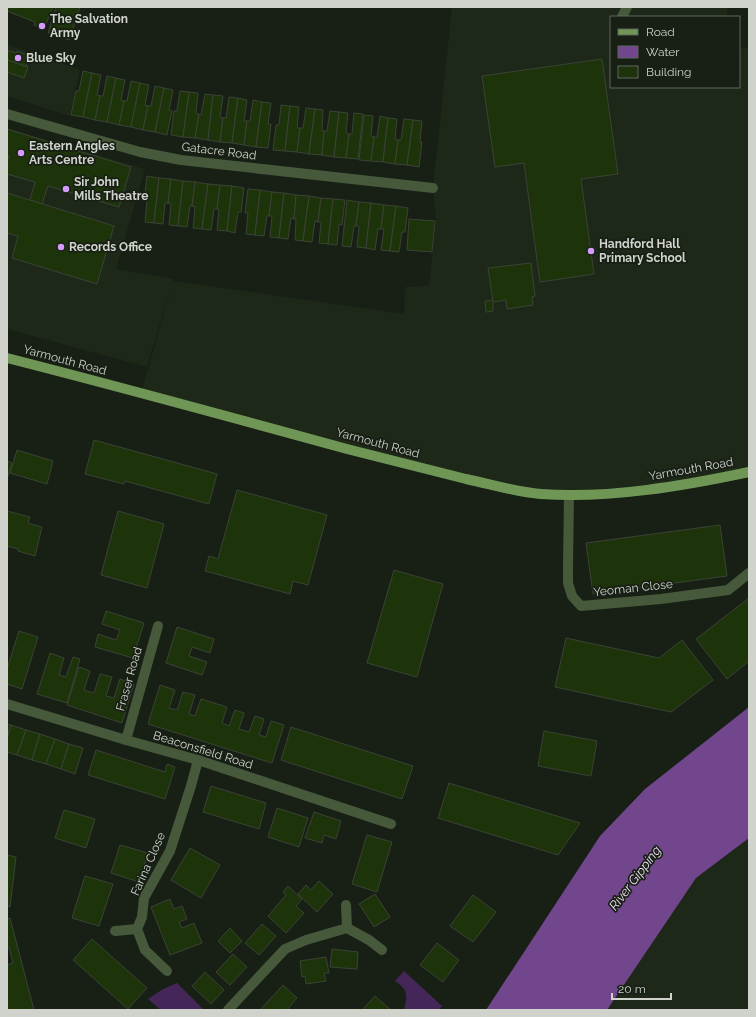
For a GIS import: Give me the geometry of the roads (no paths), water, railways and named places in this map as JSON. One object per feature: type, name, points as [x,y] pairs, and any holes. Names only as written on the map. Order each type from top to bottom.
[{"type":"main road","name":"Yarmouth Road","points":[[7,358],[383,459],[508,489],[539,494],[588,495],[636,491],[691,483],[749,472]]},
{"type":"street","points":[[622,16],[627,7]]},
{"type":"street","name":"Gatacre Road","points":[[7,114],[140,152],[181,160],[433,188]]},
{"type":"street","name":"Yeoman Close","points":[[569,495],[568,582],[572,596],[581,606],[661,599],[728,590],[749,574]]},
{"type":"street","name":"Fraser Road","points":[[126,740],[158,626]]},
{"type":"street","name":"Beaconsfield Road","points":[[7,704],[198,760],[391,824]]},
{"type":"street","name":"Farina Close","points":[[137,929],[142,917],[144,898],[170,852],[198,760]]},
{"type":"street","points":[[346,905],[347,928]]},
{"type":"street","points":[[228,1010],[285,950],[306,940],[347,928],[369,940],[382,950]]},
{"type":"street","points":[[115,931],[137,929],[145,950],[166,971]]},
{"type":"water","name":"River Gipping","points":[[749,707],[749,838],[696,878],[607,1010],[486,1010],[600,836],[645,789]]},
{"type":"place","name":"The Salvation Army","points":[[42,26]]},
{"type":"place","name":"Blue Sky","points":[[18,58]]},
{"type":"place","name":"Eastern Angles Arts Centre","points":[[21,153]]},
{"type":"place","name":"Sir John Mills Theatre","points":[[66,189]]},
{"type":"place","name":"Records Office","points":[[61,247]]},
{"type":"place","name":"Handford Hall Primary School","points":[[591,251]]}]
